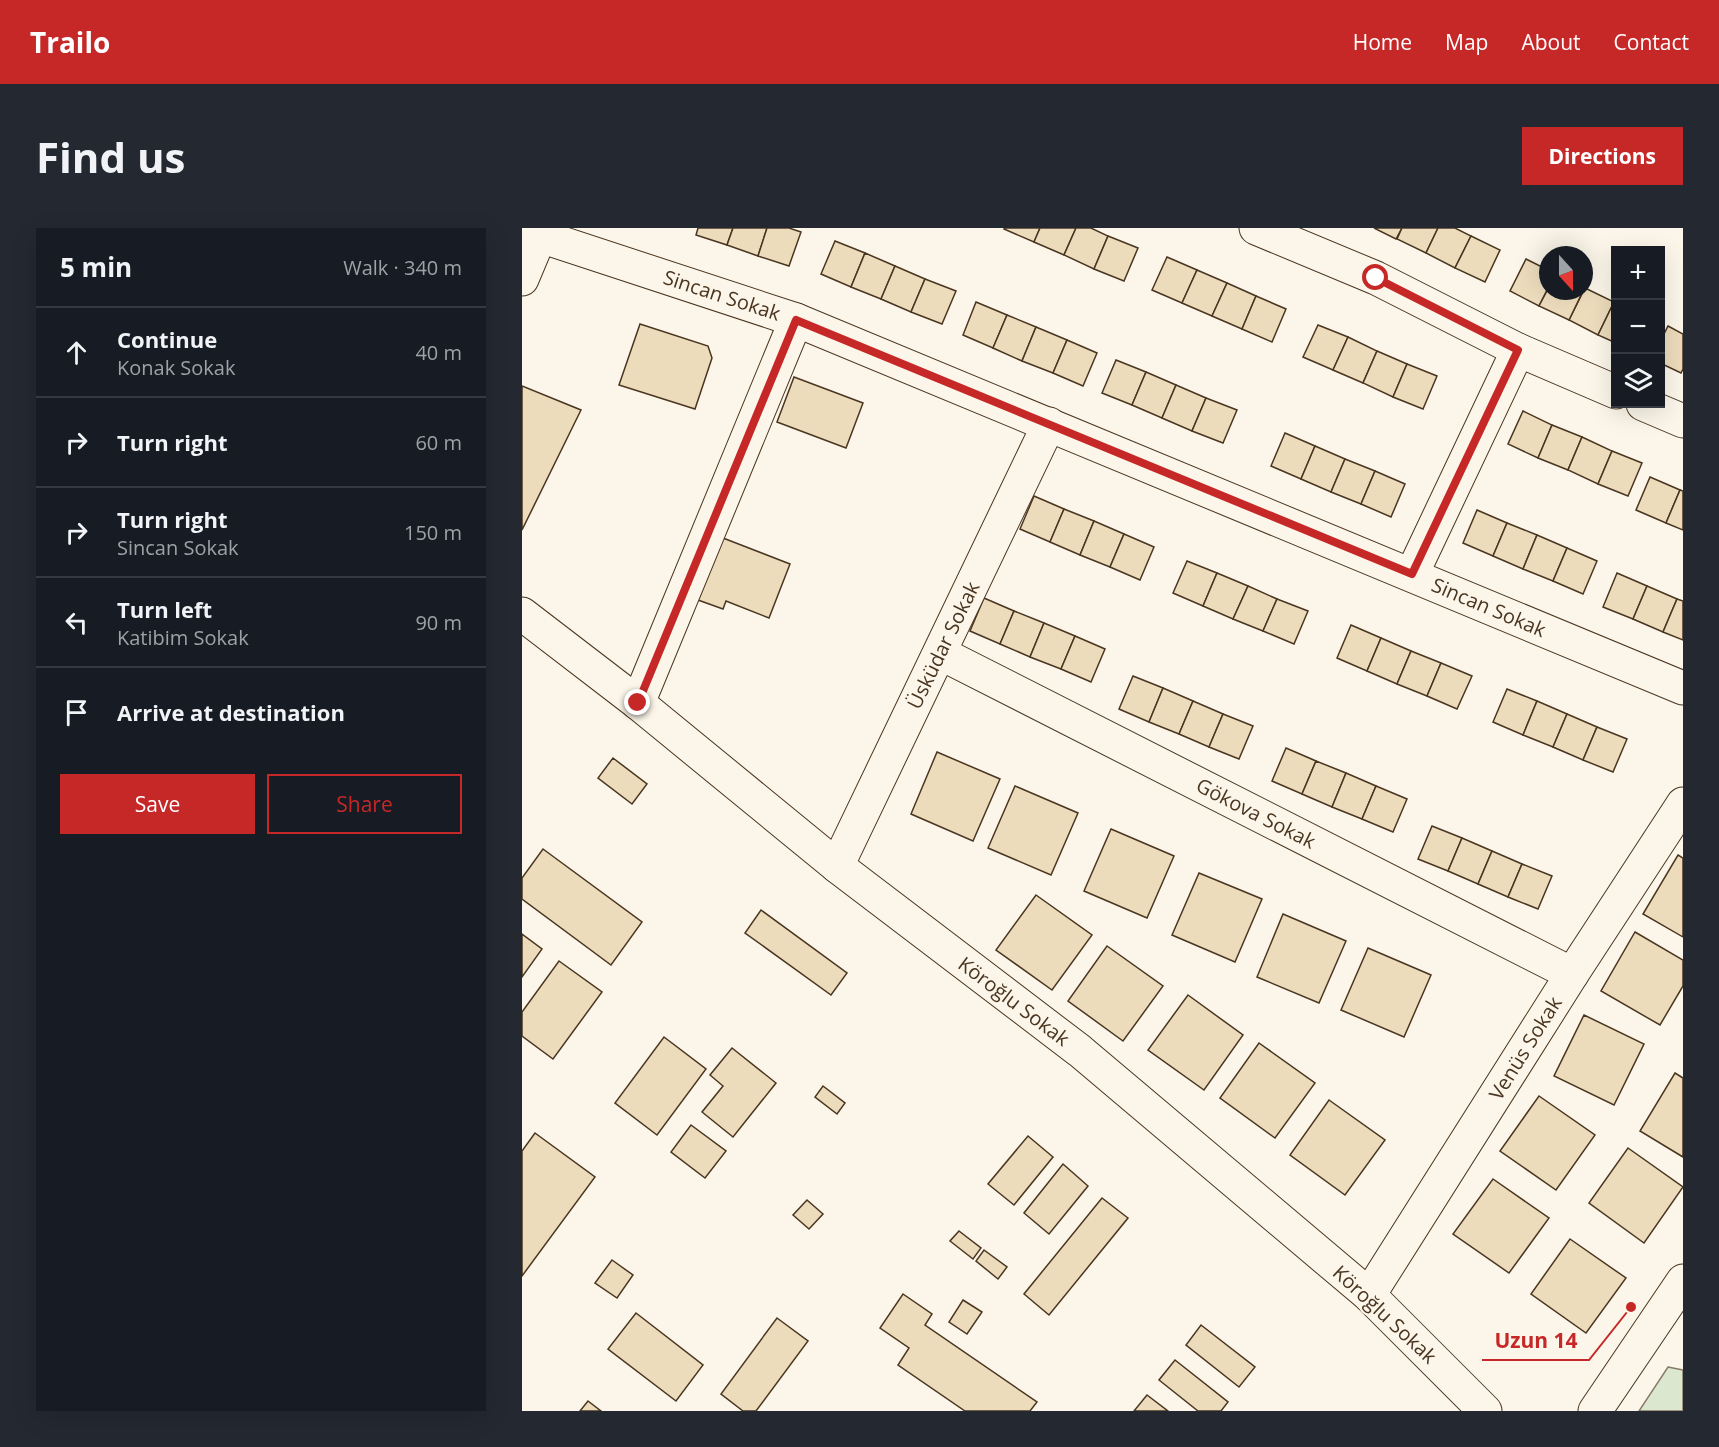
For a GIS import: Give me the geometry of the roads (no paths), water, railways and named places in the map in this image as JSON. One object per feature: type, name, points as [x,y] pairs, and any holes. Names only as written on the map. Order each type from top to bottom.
[{"type":"street","points":[[1256,228],[1376,278],[1518,350],[1611,390]]},
{"type":"street","points":[[522,279],[531,233]]},
{"type":"street","name":"Sincan Sokak","points":[[531,233],[796,320],[1683,688]]},
{"type":"street","points":[[638,703],[796,320]]},
{"type":"street","points":[[1412,574],[1518,350]]},
{"type":"street","points":[[1652,408],[1683,421]]},
{"type":"street","name":"Üsküdar Sokak","points":[[837,866],[1049,424]]},
{"type":"street","name":"Köroğlu Sokak","points":[[522,614],[638,703],[837,866],[1080,1051],[1369,1295],[1485,1411]]},
{"type":"street","name":"Gökova Sokak","points":[[940,652],[1572,974]]},
{"type":"street","name":"Venüs Sokak","points":[[1369,1295],[1572,974],[1683,804]]},
{"type":"street","points":[[1595,1411],[1683,1281]]},
{"type":"place","name":"Uzun 14","points":[[1631,1307]]}]
